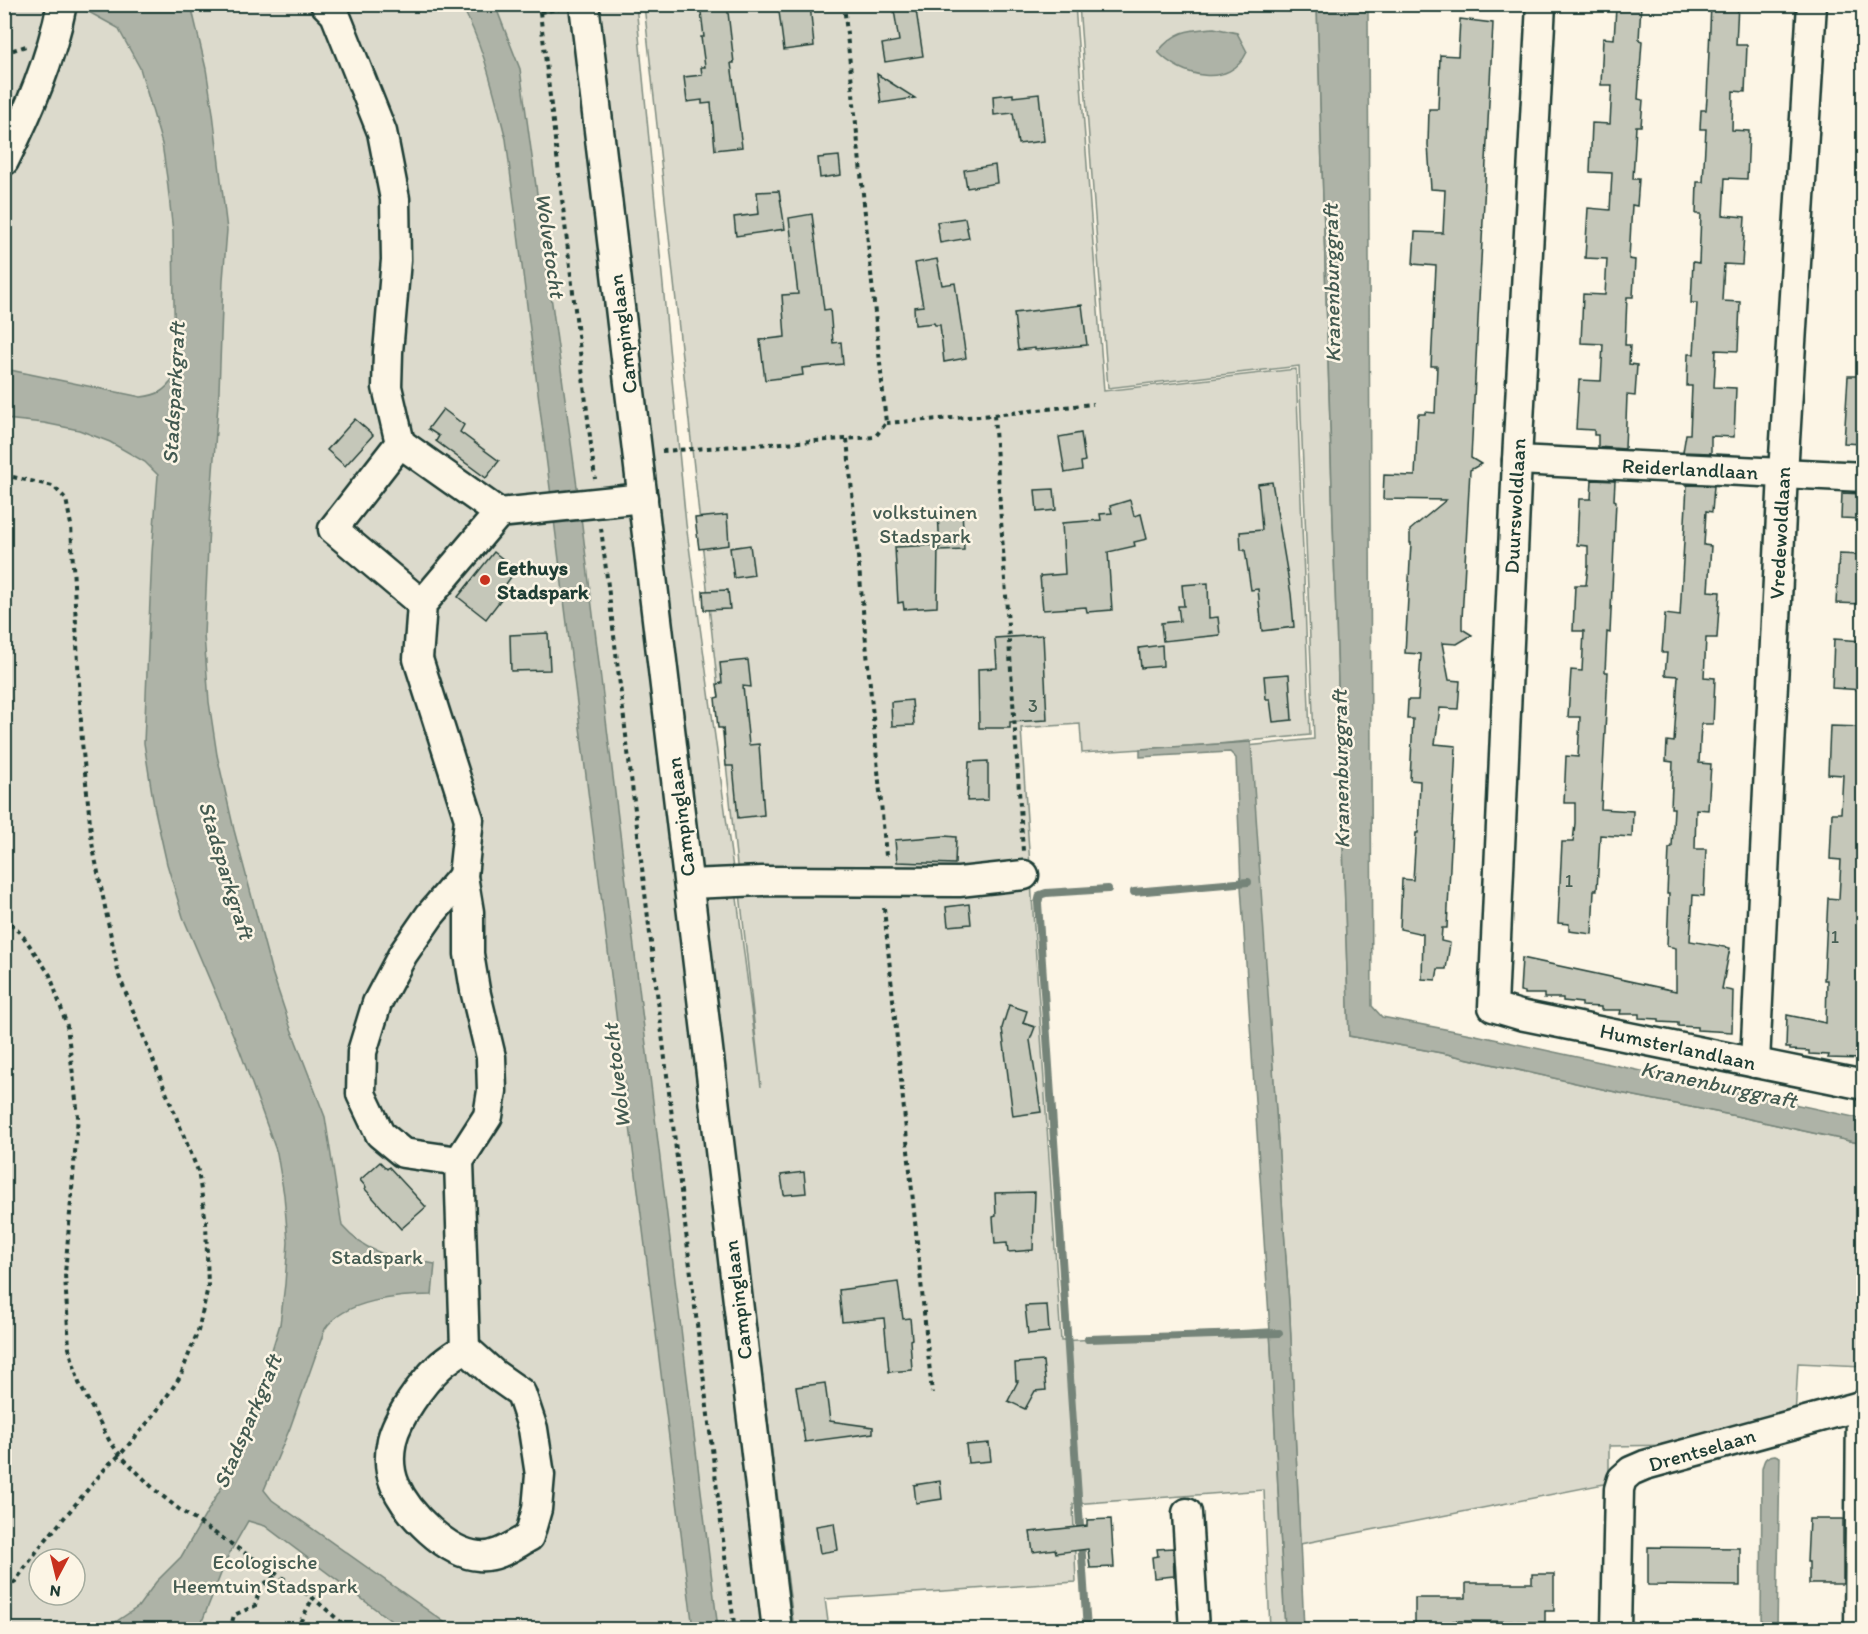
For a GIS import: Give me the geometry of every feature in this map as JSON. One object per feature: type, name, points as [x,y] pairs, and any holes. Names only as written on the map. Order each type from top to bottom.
[{"type":"street","points":[[325,4],[335,14],[382,132],[395,199],[396,260],[387,387],[400,443],[499,513],[643,498]]},
{"type":"street","name":"Campinglaan","points":[[584,4],[777,1629]]},
{"type":"street","name":"Duurswoldlaan","points":[[1493,1007],[1517,460],[1541,4]]},
{"type":"street","name":"Vredewoldlaan","points":[[1755,1063],[1783,473],[1812,4]]},
{"type":"street","points":[[4,161],[28,114],[41,80],[61,7]]},
{"type":"street","points":[[400,443],[333,529],[422,604]]},
{"type":"street","name":"Reiderlandlaan","points":[[1517,460],[1863,477]]},
{"type":"street","points":[[465,1348],[440,1365],[399,1419],[392,1439],[390,1461],[394,1483],[401,1498],[421,1522],[445,1544],[465,1554],[481,1557],[504,1551],[529,1536],[537,1509],[540,1475],[533,1429],[521,1393],[494,1374],[465,1348],[459,1161],[488,1116],[492,1091],[490,1057],[475,990],[470,954],[469,912],[463,876],[469,819],[418,659],[422,604],[499,513]]},
{"type":"street","points":[[689,884],[762,881],[959,882],[1024,875]]},
{"type":"street","points":[[459,1161],[403,1153],[380,1134],[361,1094],[362,1052],[377,1003],[403,954],[430,915],[463,876]]},
{"type":"street","name":"Humsterlandlaan","points":[[1493,1007],[1520,1015],[1863,1085]]},
{"type":"street","name":"Drentselaan","points":[[1616,1629],[1618,1500],[1622,1479],[1631,1471],[1645,1465],[1862,1405],[1859,1629]]},
{"type":"street","points":[[1187,1512],[1194,1629]]},
{"type":"path","points":[[537,4],[540,12],[594,503],[735,1629]]},
{"type":"path","points":[[638,453],[875,437],[886,423],[844,4]]},
{"type":"path","points":[[886,423],[994,415],[1092,404]]},
{"type":"path","points":[[994,415],[1024,875]]},
{"type":"path","points":[[847,439],[887,861],[882,883],[932,1393]]},
{"type":"path","points":[[4,475],[53,486],[66,499],[71,525],[82,742],[92,843],[119,976],[198,1171],[207,1222],[207,1287],[198,1331],[180,1377],[154,1415],[120,1455],[109,1464],[39,1548],[4,1597]]},
{"type":"path","points":[[4,917],[23,936],[50,975],[67,1026],[78,1116],[65,1274],[69,1347],[79,1383],[109,1440],[120,1455],[155,1490],[180,1510],[313,1598],[350,1629]]},
{"type":"path","points":[[230,1629],[234,1615],[255,1606],[261,1587],[278,1574]]},
{"type":"path","points":[[296,1629],[313,1598]]},
{"type":"green space","name":"Stadspark","points":[[5,5],[636,5],[686,524],[761,1087],[644,5],[1075,5],[1104,391],[1296,369],[1310,735],[1082,753],[1080,724],[1021,728],[1061,1341],[1270,1329],[1285,1629],[1270,1629],[1264,1490],[1073,1504],[1076,1582],[825,1599],[829,1629],[794,1629],[759,1348],[783,1629],[5,1630]]},
{"type":"green space","points":[[1079,5],[1317,5],[1349,1036],[1447,1054],[1863,1144],[1863,1366],[1798,1363],[1795,1417],[1680,1445],[1609,1446],[1609,1483],[1300,1544],[1290,1318],[1269,1012],[1260,1008],[1247,746],[1314,739],[1299,366],[1108,388]]},
{"type":"water","name":"Stadsparkgraft","points":[[54,5],[191,5],[206,69],[227,230],[204,635],[209,702],[217,755],[234,830],[271,969],[325,1117],[342,1226],[373,1250],[435,1264],[432,1295],[389,1298],[359,1305],[345,1311],[325,1329],[290,1428],[264,1490],[272,1500],[454,1629],[402,1629],[265,1526],[248,1521],[228,1556],[199,1629],[105,1629],[138,1607],[156,1582],[181,1557],[224,1483],[246,1434],[280,1324],[288,1242],[277,1153],[240,1051],[183,917],[167,864],[154,806],[144,743],[152,553],[158,475],[145,462],[110,442],[79,430],[5,419],[5,369],[141,397],[161,392],[175,377],[173,232],[167,178],[162,144],[140,68],[118,28],[87,11]]},
{"type":"water","points":[[461,5],[495,5],[520,69],[578,494],[551,496],[506,139],[482,53]]},
{"type":"water","name":"Kranenburggraft","points":[[1317,5],[1368,5],[1372,1006],[1382,1017],[1471,1034],[1863,1119],[1863,1144],[1447,1054],[1349,1036]]},
{"type":"water","points":[[1214,28],[1237,33],[1247,52],[1239,64],[1229,71],[1217,75],[1192,73],[1179,68],[1158,52],[1170,39],[1183,32]]},
{"type":"water","points":[[581,517],[718,1629],[693,1629],[554,520]]},
{"type":"water","points":[[1251,742],[1290,1318],[1304,1629],[1285,1629],[1271,1347],[1241,886],[1236,758],[1230,752],[1140,757],[1140,749]]},
{"type":"water","points":[[1775,1455],[1780,1457],[1777,1629],[1761,1629],[1762,1469],[1766,1459]]},
{"type":"building","points":[[700,4],[727,4],[734,63],[731,63],[742,147],[715,150],[711,103],[702,104],[702,100],[687,102],[684,77],[702,75],[701,67],[705,67]]},
{"type":"building","points":[[778,4],[810,4],[814,46],[784,50]]},
{"type":"building","points":[[893,4],[915,4],[923,56],[885,62],[882,44],[899,41]]},
{"type":"building","points":[[1618,4],[1641,4],[1639,40],[1642,41],[1638,99],[1643,100],[1641,126],[1636,126],[1633,179],[1639,179],[1637,206],[1632,205],[1629,259],[1635,260],[1633,297],[1627,297],[1625,345],[1630,345],[1629,364],[1637,365],[1635,396],[1627,395],[1625,449],[1598,447],[1598,435],[1594,435],[1594,430],[1576,429],[1579,380],[1601,381],[1603,344],[1581,343],[1583,294],[1605,295],[1607,259],[1585,258],[1588,208],[1610,210],[1612,173],[1590,172],[1592,123],[1610,124],[1612,85],[1601,85],[1603,38],[1614,39]]},
{"type":"building","points":[[1711,4],[1738,4],[1736,45],[1747,45],[1745,92],[1733,91],[1732,130],[1749,131],[1747,179],[1725,178],[1723,215],[1745,217],[1742,265],[1724,264],[1722,301],[1740,302],[1738,351],[1716,350],[1714,387],[1736,388],[1734,437],[1711,436],[1711,453],[1683,452],[1686,434],[1690,434],[1692,386],[1687,386],[1688,354],[1694,354],[1697,303],[1691,303],[1693,262],[1699,263],[1701,214],[1696,214],[1697,182],[1703,182],[1706,129],[1700,129],[1701,110],[1706,110]]},
{"type":"building","points":[[1460,19],[1493,23],[1471,458],[1481,464],[1470,470],[1462,619],[1462,629],[1472,635],[1457,644],[1442,643],[1449,680],[1460,681],[1458,709],[1440,708],[1435,744],[1456,746],[1447,928],[1442,928],[1441,941],[1450,943],[1446,969],[1438,969],[1436,980],[1422,979],[1423,934],[1400,929],[1402,879],[1413,880],[1420,781],[1410,780],[1413,719],[1407,719],[1408,700],[1418,700],[1421,654],[1405,653],[1410,530],[1446,500],[1383,499],[1384,475],[1415,476],[1418,414],[1435,413],[1437,366],[1431,366],[1436,266],[1413,264],[1415,232],[1443,233],[1445,190],[1431,189],[1428,145],[1429,109],[1438,109],[1440,55],[1458,56]]},
{"type":"building","points":[[877,74],[915,98],[881,103]]},
{"type":"building","points":[[1013,94],[1013,97],[1039,94],[1044,141],[1018,144],[1013,113],[994,115],[993,96]]},
{"type":"building","points":[[839,156],[841,175],[820,178],[818,158]]},
{"type":"building","points":[[995,165],[997,183],[967,188],[964,170]]},
{"type":"building","points":[[779,191],[785,229],[736,236],[734,217],[759,214],[757,192]]},
{"type":"building","points":[[812,214],[824,310],[830,309],[833,343],[841,342],[843,364],[802,368],[803,375],[765,380],[760,340],[785,337],[782,295],[798,294],[789,218]]},
{"type":"building","points":[[965,218],[969,238],[940,243],[937,222]]},
{"type":"building","points":[[937,259],[942,285],[955,283],[966,358],[944,362],[940,325],[934,323],[915,325],[914,307],[923,306],[915,263]]},
{"type":"building","points":[[1082,305],[1087,345],[1018,350],[1014,313]]},
{"type":"building","points":[[1848,376],[1863,376],[1863,444],[1844,443]]},
{"type":"building","points":[[443,409],[464,425],[460,432],[499,461],[486,478],[436,441],[439,436],[428,429]]},
{"type":"building","points":[[355,419],[373,435],[345,466],[327,450]]},
{"type":"building","points":[[1081,433],[1085,461],[1081,462],[1082,470],[1065,473],[1059,437]]},
{"type":"building","points":[[1592,480],[1615,481],[1614,500],[1616,501],[1610,633],[1607,632],[1605,672],[1608,672],[1601,809],[1633,811],[1632,837],[1600,835],[1592,934],[1569,931],[1569,924],[1558,923],[1562,842],[1573,842],[1575,823],[1575,803],[1564,803],[1566,756],[1578,757],[1580,717],[1568,717],[1571,670],[1582,671],[1584,631],[1573,631],[1575,585],[1586,585],[1588,565],[1588,546],[1577,545],[1579,499],[1591,499]]},
{"type":"building","points":[[1272,482],[1291,594],[1294,627],[1262,631],[1258,589],[1251,590],[1245,550],[1241,550],[1240,532],[1262,530],[1258,484]]},
{"type":"building","points":[[1687,485],[1714,486],[1712,512],[1706,511],[1704,545],[1711,546],[1708,591],[1720,592],[1717,638],[1706,638],[1704,677],[1715,678],[1713,724],[1701,724],[1699,763],[1711,764],[1708,810],[1696,809],[1695,849],[1706,849],[1704,896],[1693,895],[1690,941],[1730,948],[1722,989],[1733,991],[1732,1032],[1697,1030],[1697,1027],[1678,1026],[1678,1023],[1659,1022],[1659,1019],[1639,1018],[1639,1014],[1620,1014],[1621,1010],[1601,1010],[1601,1007],[1582,1006],[1582,1003],[1563,1001],[1563,998],[1544,998],[1544,994],[1525,994],[1520,991],[1522,958],[1676,991],[1676,948],[1667,946],[1669,848],[1672,847],[1674,808],[1671,808],[1673,762],[1666,761],[1667,741],[1674,742],[1678,676],[1665,675],[1667,653],[1662,653],[1665,614],[1680,616]]},
{"type":"building","points":[[1054,489],[1056,510],[1037,512],[1035,490]]},
{"type":"building","points":[[1842,493],[1863,494],[1863,519],[1841,518]]},
{"type":"building","points":[[1130,500],[1134,516],[1141,514],[1147,539],[1134,542],[1135,546],[1108,552],[1112,610],[1087,612],[1086,607],[1043,610],[1040,576],[1065,574],[1062,523],[1101,520],[1100,514],[1112,513],[1110,506]]},
{"type":"building","points":[[962,509],[964,550],[940,551],[938,511]]},
{"type":"building","points":[[727,515],[729,545],[699,549],[695,518]]},
{"type":"building","points":[[750,545],[754,575],[734,578],[730,548]]},
{"type":"building","points":[[938,545],[937,607],[904,609],[903,602],[898,603],[895,547]]},
{"type":"building","points":[[494,552],[513,567],[507,574],[511,577],[501,591],[505,594],[486,619],[458,597]]},
{"type":"building","points":[[1839,554],[1863,555],[1863,604],[1836,603]]},
{"type":"building","points":[[1208,583],[1209,618],[1218,617],[1220,635],[1163,641],[1161,623],[1180,621],[1178,606],[1184,606],[1182,585]]},
{"type":"building","points":[[728,590],[730,609],[704,610],[703,591]]},
{"type":"building","points":[[548,633],[550,670],[511,671],[510,635]]},
{"type":"building","points":[[1043,635],[1047,720],[1010,722],[1010,728],[979,728],[978,669],[997,668],[995,638]]},
{"type":"building","points":[[1834,639],[1863,641],[1863,690],[1832,688]]},
{"type":"building","points":[[1162,645],[1163,666],[1141,668],[1139,648]]},
{"type":"building","points":[[748,660],[751,687],[743,686],[749,745],[759,744],[764,815],[738,818],[733,766],[726,766],[723,728],[718,728],[715,698],[719,697],[717,684],[722,683],[720,663]]},
{"type":"building","points":[[1289,674],[1292,720],[1273,722],[1270,699],[1266,699],[1264,676]]},
{"type":"building","points":[[912,700],[914,725],[892,726],[891,702]]},
{"type":"building","points":[[1830,726],[1863,727],[1863,1059],[1828,1058],[1829,1055],[1809,1054],[1809,1051],[1786,1048],[1787,1015],[1826,1023],[1827,980],[1824,980],[1828,898],[1839,899],[1841,860],[1830,859],[1832,813],[1841,813],[1843,775],[1828,774]]},
{"type":"building","points":[[988,761],[988,800],[967,801],[969,762]]},
{"type":"building","points":[[956,837],[955,864],[897,862],[895,840]]},
{"type":"building","points":[[969,904],[971,924],[948,926],[946,907]]},
{"type":"building","points":[[1009,1005],[1027,1011],[1023,1023],[1035,1027],[1030,1040],[1041,1112],[1013,1116],[1002,1028]]},
{"type":"building","points":[[380,1162],[387,1169],[389,1167],[426,1207],[401,1229],[365,1189],[366,1187],[360,1180]]},
{"type":"building","points":[[804,1172],[806,1193],[784,1195],[781,1175]]},
{"type":"building","points":[[1035,1192],[1033,1250],[1008,1252],[1007,1243],[995,1244],[993,1217],[996,1216],[995,1193]]},
{"type":"building","points":[[898,1282],[903,1319],[910,1318],[912,1370],[889,1372],[884,1318],[842,1322],[839,1290]]},
{"type":"building","points":[[1047,1305],[1049,1332],[1028,1334],[1025,1306]]},
{"type":"building","points":[[1043,1361],[1046,1390],[1035,1391],[1025,1409],[1008,1401],[1018,1381],[1016,1381],[1015,1363]]},
{"type":"building","points":[[825,1383],[830,1421],[873,1427],[873,1433],[805,1442],[796,1387]]},
{"type":"building","points":[[989,1443],[991,1461],[968,1463],[966,1445]]},
{"type":"building","points":[[940,1481],[942,1499],[916,1503],[914,1485]]},
{"type":"building","points":[[1111,1519],[1114,1567],[1090,1568],[1088,1549],[1056,1553],[1055,1549],[1033,1552],[1030,1532],[1087,1526],[1087,1520]]},
{"type":"building","points":[[1809,1519],[1843,1519],[1843,1584],[1809,1584],[1809,1562],[1807,1562]]},
{"type":"building","points":[[834,1523],[838,1550],[820,1553],[816,1526]]},
{"type":"building","points":[[1648,1547],[1740,1548],[1740,1586],[1648,1585]]},
{"type":"building","points":[[1173,1548],[1174,1576],[1154,1578],[1152,1557],[1158,1556],[1157,1549]]},
{"type":"building","points":[[1532,1574],[1554,1574],[1554,1611],[1545,1611],[1545,1622],[1453,1621],[1453,1629],[1415,1629],[1415,1598],[1466,1598],[1466,1583],[1532,1583]]},
{"type":"waterway","points":[[1134,892],[1248,882]]},
{"type":"waterway","points":[[1087,1630],[1038,903],[1040,895],[1046,893],[1108,889]]},
{"type":"waterway","points":[[1088,1339],[1279,1333]]},
{"type":"place","name":"Eethuys Stadspark","points":[[485,580]]},
{"type":"water label","name":"Wolvetocht","points":[[551,245]]},
{"type":"water label","name":"Wolvetocht","points":[[616,1076]]},
{"type":"park label","name":"volkstuinen Stadspark","points":[[925,524]]},
{"type":"park label","name":"Ecologische Heemtuin Stadspark","points":[[265,1574]]}]
